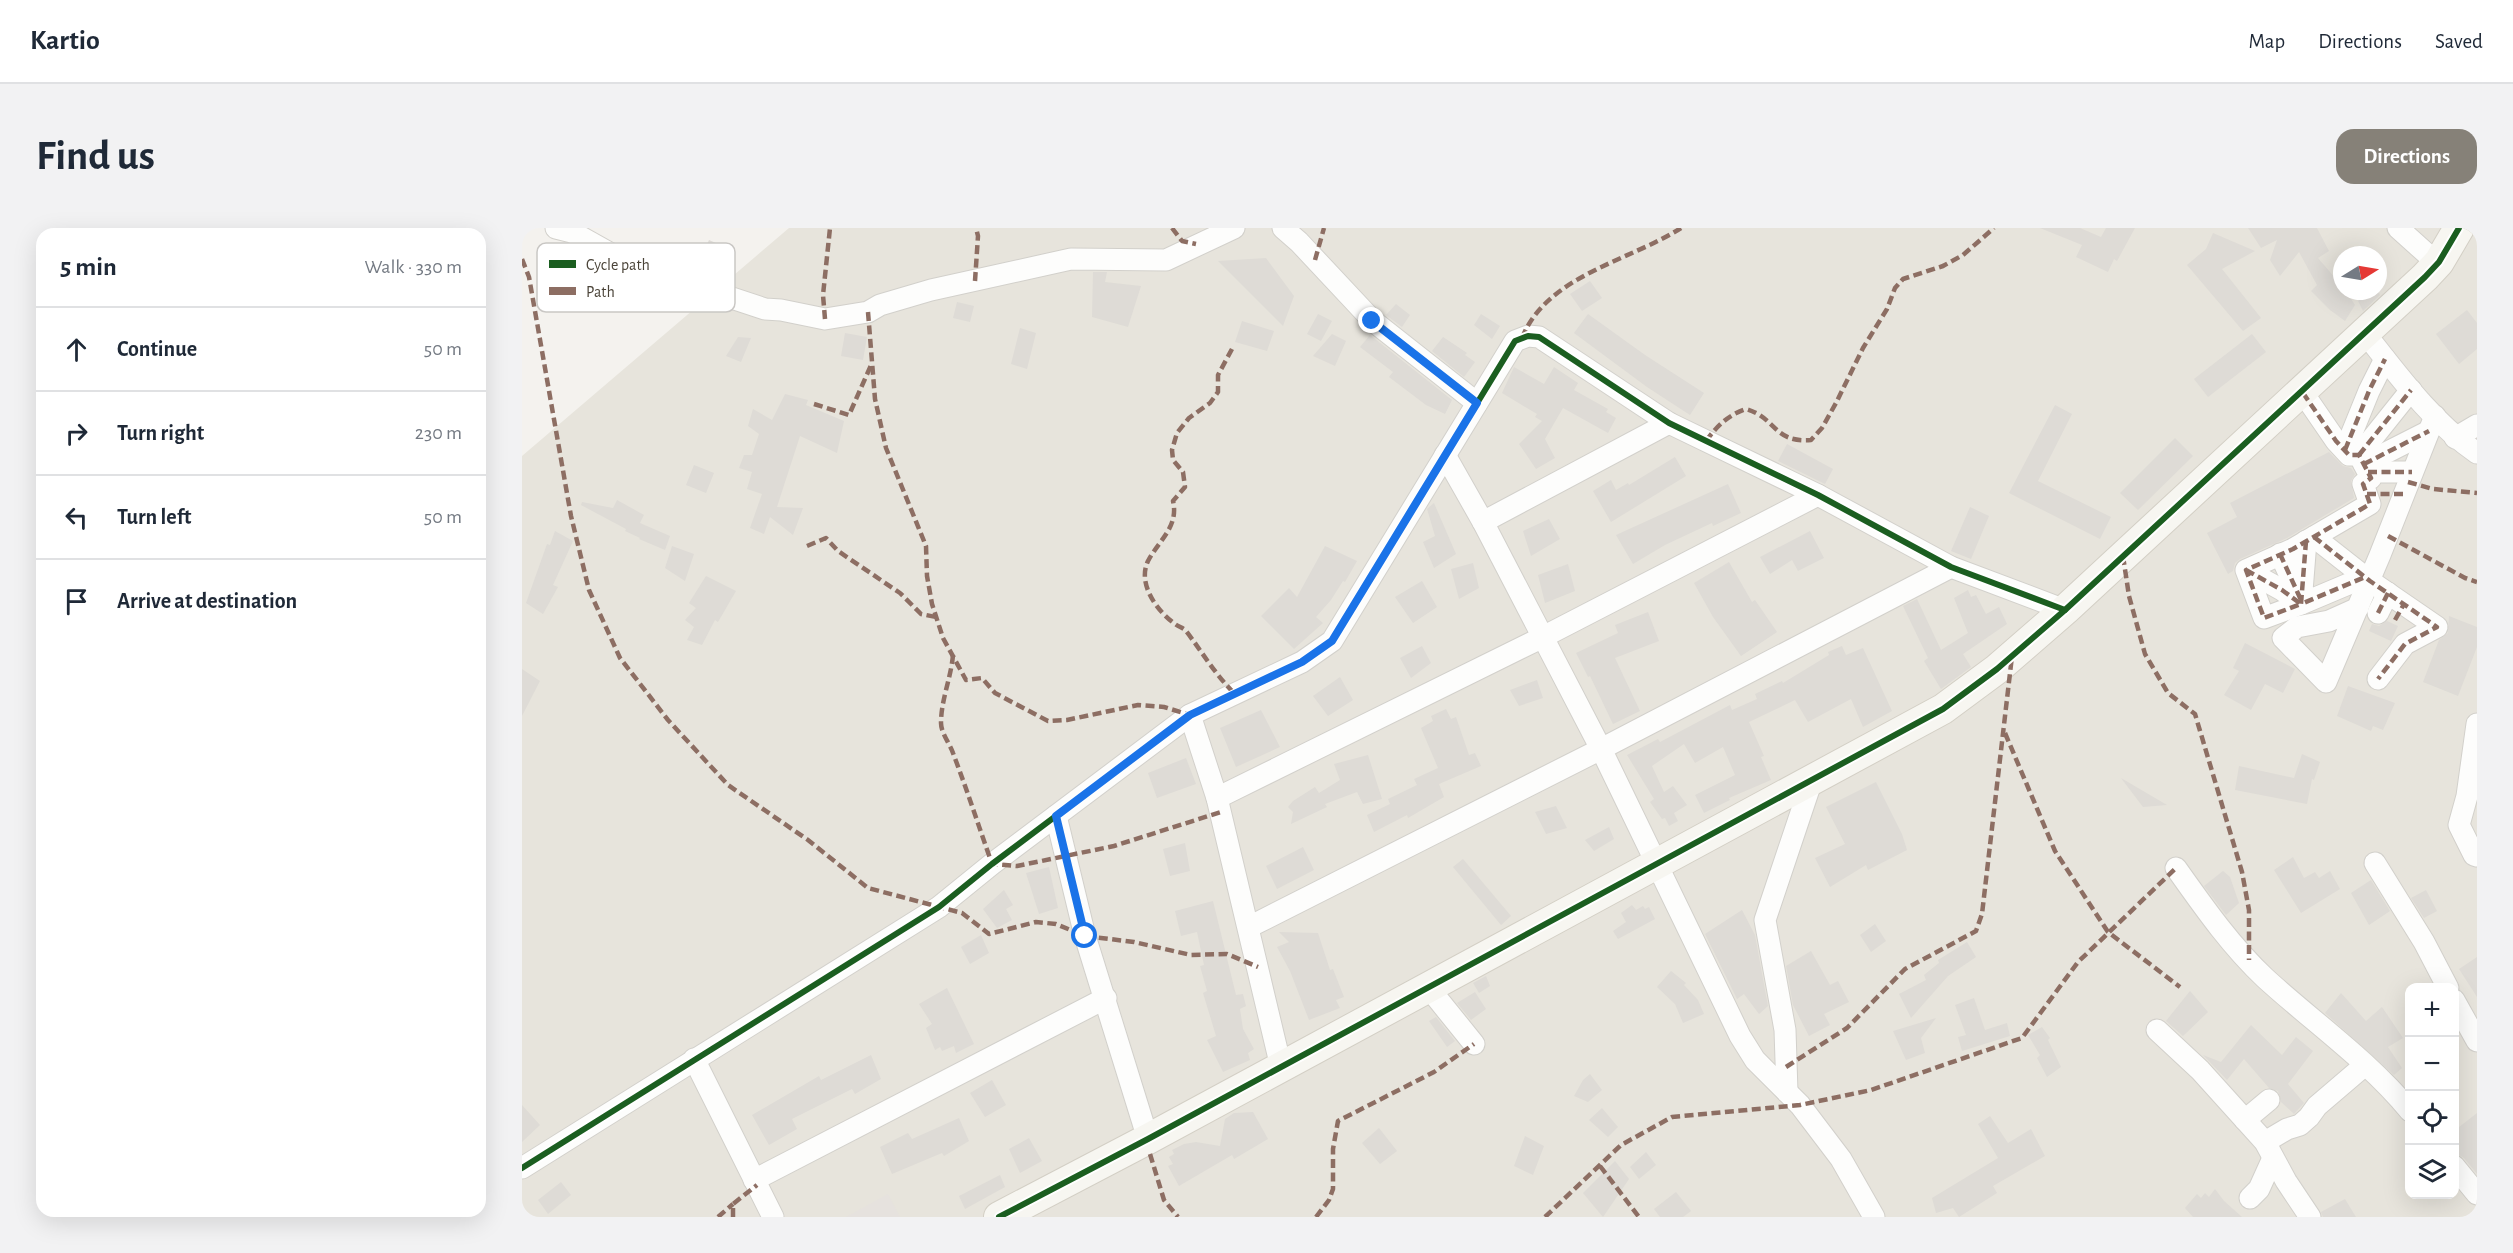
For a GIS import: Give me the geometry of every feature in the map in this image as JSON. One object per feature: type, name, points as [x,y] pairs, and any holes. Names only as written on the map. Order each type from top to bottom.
[{"type":"street","points":[[556,228],[572,232],[592,243]]},
{"type":"street","points":[[735,299],[765,309],[825,319],[868,312],[880,305],[931,290],[1071,259],[1166,260],[1234,228]]},
{"type":"street","points":[[1282,228],[1299,242],[1372,321],[1477,403]]},
{"type":"street","points":[[2398,228],[2427,254],[2440,259]]},
{"type":"street","points":[[1005,1216],[1943,709],[1997,669],[2065,610],[2425,277],[2440,259],[2459,228]]},
{"type":"street","points":[[2364,332],[2411,390],[2432,423],[2477,453]]},
{"type":"street","points":[[522,1168],[939,907],[992,864],[1190,715],[1302,662],[1332,641],[1515,340],[1528,336],[1539,337],[1670,423],[1818,495],[1951,567],[2065,610]]},
{"type":"street","points":[[2359,460],[2369,391],[2385,359]]},
{"type":"street","points":[[2246,570],[2310,539],[2370,504],[2363,484],[2371,478],[2359,460],[2336,441],[2301,390]]},
{"type":"street","points":[[2359,460],[2411,390]]},
{"type":"street","points":[[1484,522],[1670,423]]},
{"type":"street","points":[[2359,460],[2432,423]]},
{"type":"street","points":[[2246,570],[2264,618],[2367,579],[2432,423]]},
{"type":"street","points":[[2455,438],[2477,425]]},
{"type":"street","points":[[1445,455],[1484,522],[1601,749],[1740,1036],[1755,1060],[1800,1105],[1841,1159],[1874,1217]]},
{"type":"street","points":[[2359,460],[2412,472]]},
{"type":"street","points":[[2367,494],[2404,494]]},
{"type":"street","points":[[1217,798],[1542,638],[1818,495]]},
{"type":"street","points":[[2310,539],[2367,579],[2385,608],[2437,627],[2405,644],[2378,679]]},
{"type":"street","points":[[2302,603],[2310,539]]},
{"type":"street","points":[[2280,554],[2302,603]]},
{"type":"street","points":[[1249,927],[1601,749],[1951,567]]},
{"type":"street","points":[[2246,570],[2302,603]]},
{"type":"street","points":[[2367,579],[2385,608]]},
{"type":"street","points":[[1190,715],[1217,798],[1281,1067]]},
{"type":"street","points":[[2477,724],[2467,796],[2459,825],[2474,855],[2477,856]]},
{"type":"street","points":[[1787,1092],[1785,1030],[1765,920],[1812,780]]},
{"type":"street","points":[[1056,816],[1085,936],[1148,1139]]},
{"type":"street","points":[[2375,863],[2424,942],[2446,983]]},
{"type":"street","points":[[2176,868],[2220,929],[2263,976],[2365,1065],[2396,1094],[2405,1106]]},
{"type":"street","points":[[1428,987],[1474,1044]]},
{"type":"street","points":[[754,1180],[1106,998]]},
{"type":"street","points":[[2459,1009],[2477,1041]]},
{"type":"street","points":[[2157,1030],[2200,1070],[2245,1120],[2269,1150],[2310,1217]]},
{"type":"street","points":[[694,1059],[773,1217]]},
{"type":"street","points":[[2250,1198],[2259,1189],[2269,1150],[2287,1129],[2300,1125],[2317,1106],[2365,1065]]},
{"type":"street","points":[[2245,1120],[2269,1100]]},
{"type":"street","points":[[2459,1173],[2477,1194]]},
{"type":"shaded area","points":[[789,228],[2477,228],[2477,1217],[522,1217],[522,456],[691,312],[735,312],[735,274]]},
{"type":"shaded area","points":[[888,1194],[900,1217],[846,1217]]},
{"type":"building","points":[[2040,228],[2080,228],[2101,237],[2106,228],[2135,228],[2117,261],[2114,259],[2108,272],[2076,257],[2082,245]]},
{"type":"building","points":[[2248,228],[2317,228],[2329,251],[2318,258],[2333,276],[2333,300],[2352,300],[2355,305],[2345,321],[2311,291],[2317,285],[2299,252],[2280,276],[2270,260],[2277,240],[2261,248]]},
{"type":"building","points":[[2213,233],[2255,251],[2222,269],[2261,318],[2243,331],[2187,265],[2206,249]]},
{"type":"building","points":[[1266,258],[1294,296],[1283,326],[1218,261]]},
{"type":"building","points":[[1093,272],[1107,272],[1105,282],[1141,286],[1128,327],[1092,317]]},
{"type":"building","points":[[1590,281],[1602,298],[1582,311],[1570,294]]},
{"type":"building","points":[[2360,300],[2375,300],[2363,311],[2358,301]]},
{"type":"building","points":[[957,302],[974,306],[970,322],[953,318]]},
{"type":"building","points":[[1396,304],[1410,315],[1402,327],[1386,315]]},
{"type":"building","points":[[2467,310],[2477,323],[2477,349],[2459,364],[2436,334]]},
{"type":"building","points":[[1318,314],[1332,321],[1321,341],[1307,334]]},
{"type":"building","points":[[1481,314],[1500,326],[1492,339],[1474,325]]},
{"type":"building","points":[[1588,314],[1645,355],[1704,393],[1690,415],[1647,387],[1574,333]]},
{"type":"building","points":[[1242,321],[1274,331],[1267,351],[1235,342]]},
{"type":"building","points":[[1020,328],[1036,333],[1027,369],[1011,364]]},
{"type":"building","points":[[845,333],[867,337],[863,360],[841,356]]},
{"type":"building","points":[[1332,334],[1346,341],[1335,366],[1313,356]]},
{"type":"building","points":[[2252,334],[2266,352],[2208,397],[2194,379]]},
{"type":"building","points":[[1370,335],[1452,400],[1445,414],[1426,405],[1389,377],[1393,372],[1360,347]]},
{"type":"building","points":[[738,337],[751,338],[741,362],[726,356]]},
{"type":"building","points":[[1443,337],[1467,353],[1465,355],[1475,362],[1464,377],[1432,351]]},
{"type":"building","points":[[1514,367],[1544,384],[1554,367],[1578,383],[1574,390],[1608,409],[1606,412],[1616,418],[1608,433],[1563,408],[1545,439],[1555,458],[1536,469],[1519,444],[1542,421],[1535,417],[1537,414],[1502,393]]},
{"type":"building","points":[[785,394],[808,400],[806,405],[844,421],[837,453],[800,436],[777,507],[803,508],[793,535],[770,517],[764,534],[750,528],[762,494],[747,489],[752,472],[739,468],[744,455],[752,455],[759,434],[748,426],[753,409],[772,420]]},
{"type":"building","points":[[2055,405],[2072,414],[2038,481],[2111,517],[2100,539],[2009,493]]},
{"type":"building","points":[[2175,438],[2193,456],[2138,510],[2120,493]]},
{"type":"building","points":[[1787,444],[1833,469],[1825,484],[1778,461]]},
{"type":"building","points":[[2329,452],[2343,466],[2351,468],[2355,474],[2351,481],[2354,498],[2287,538],[2240,559],[2235,563],[2233,571],[2228,574],[2207,533],[2237,517],[2230,503]]},
{"type":"building","points":[[1675,457],[1686,476],[1611,522],[1593,491],[1611,480],[1616,490],[1628,483],[1629,485]]},
{"type":"building","points":[[694,465],[714,473],[706,493],[686,485]]},
{"type":"building","points":[[1728,484],[1741,513],[1713,526],[1712,523],[1665,545],[1633,564],[1616,535]]},
{"type":"building","points":[[617,500],[644,515],[640,523],[670,536],[665,550],[639,539],[625,531],[626,529],[581,505],[582,502],[613,508]]},
{"type":"building","points":[[1434,503],[1456,554],[1434,568],[1423,542],[1435,536],[1427,509]]},
{"type":"building","points":[[1970,507],[1989,516],[1971,559],[1951,551]]},
{"type":"building","points":[[1549,519],[1560,539],[1531,556],[1523,531]]},
{"type":"building","points":[[555,531],[573,541],[553,585],[558,587],[543,614],[526,603],[547,544],[550,545]]},
{"type":"building","points":[[1810,531],[1824,558],[1798,571],[1792,560],[1770,574],[1760,557]]},
{"type":"building","points":[[672,546],[694,554],[685,581],[665,568]]},
{"type":"building","points":[[1325,546],[1357,561],[1345,582],[1343,581],[1331,600],[1316,617],[1323,623],[1294,649],[1261,616],[1289,588],[1297,597]]},
{"type":"building","points":[[1729,562],[1752,602],[1755,600],[1777,632],[1741,656],[1713,617],[1694,583]]},
{"type":"building","points":[[1473,563],[1479,588],[1459,599],[1451,569]]},
{"type":"building","points":[[1568,564],[1575,591],[1545,603],[1538,575]]},
{"type":"building","points":[[706,576],[736,591],[718,622],[715,620],[702,645],[687,640],[694,627],[685,620],[696,608],[689,603]]},
{"type":"building","points":[[1422,581],[1437,607],[1413,623],[1395,597]]},
{"type":"building","points":[[1968,590],[1971,597],[1976,595],[1986,614],[1999,607],[2007,624],[1963,654],[1971,667],[1941,689],[1924,661],[1928,658],[1903,606],[1917,599],[1941,650],[1968,633],[1954,598]]},
{"type":"building","points":[[1648,612],[1659,641],[1615,658],[1640,711],[1613,724],[1576,653],[1618,633],[1615,625]]},
{"type":"building","points":[[2449,616],[2477,627],[2477,647],[2458,696],[2423,682],[2439,640],[2448,633]]},
{"type":"building","points":[[2387,621],[2398,626],[2391,641],[2369,631],[2372,624],[2379,626]]},
{"type":"building","points":[[2245,643],[2295,669],[2283,693],[2265,684],[2251,710],[2224,695],[2239,671],[2233,668]]},
{"type":"building","points":[[1422,646],[1431,663],[1411,678],[1400,658]]},
{"type":"building","points":[[1842,646],[1846,655],[1863,648],[1892,711],[1863,727],[1851,699],[1808,722],[1795,700],[1749,722],[1764,756],[1761,757],[1771,780],[1729,798],[1730,800],[1704,813],[1695,795],[1735,775],[1723,747],[1695,763],[1684,744],[1652,766],[1664,792],[1673,786],[1687,805],[1674,813],[1678,821],[1669,826],[1665,818],[1662,819],[1650,802],[1654,799],[1627,755],[1658,739],[1660,742],[1730,705],[1732,710],[1757,699],[1755,694],[1782,681],[1783,683],[1829,655],[1828,652]]},
{"type":"building","points":[[522,669],[540,681],[522,716]]},
{"type":"building","points":[[1340,677],[1353,700],[1328,716],[1313,696]]},
{"type":"building","points":[[1537,680],[1543,698],[1519,706],[1510,690]]},
{"type":"building","points":[[2348,686],[2395,703],[2383,730],[2373,726],[2371,731],[2337,716]]},
{"type":"building","points":[[1446,709],[1451,719],[1456,717],[1469,755],[1475,753],[1481,766],[1439,784],[1444,797],[1408,818],[1407,815],[1374,832],[1367,815],[1390,804],[1388,799],[1417,785],[1414,779],[1438,768],[1421,728],[1433,721],[1431,716]]},
{"type":"building","points":[[1261,710],[1280,747],[1236,767],[1220,728]]},
{"type":"building","points":[[2302,754],[2320,762],[2314,780],[2312,779],[2307,804],[2235,790],[2239,766],[2294,778]]},
{"type":"building","points":[[1368,755],[1382,799],[1363,804],[1357,792],[1325,804],[1327,807],[1291,824],[1293,812],[1288,807],[1293,801],[1315,787],[1319,793],[1340,780],[1334,764]]},
{"type":"building","points":[[1186,758],[1196,784],[1157,798],[1148,773]]},
{"type":"building","points":[[2121,778],[2167,805],[2143,807]]},
{"type":"building","points":[[1876,782],[1902,834],[1907,850],[1868,870],[1866,865],[1830,887],[1815,858],[1845,844],[1826,807]]},
{"type":"building","points":[[1556,806],[1567,828],[1546,834],[1535,812]]},
{"type":"building","points":[[1609,827],[1614,839],[1594,851],[1585,840]]},
{"type":"building","points":[[1185,843],[1190,871],[1170,876],[1163,849]]},
{"type":"building","points":[[1303,847],[1314,870],[1277,889],[1266,866]]},
{"type":"building","points":[[2293,857],[2304,878],[2315,872],[2319,878],[2330,871],[2340,889],[2301,913],[2274,870]]},
{"type":"building","points":[[1463,859],[1511,916],[1501,925],[1453,867]]},
{"type":"building","points":[[1049,867],[1058,908],[1039,914],[1026,873]]},
{"type":"building","points":[[2223,871],[2230,877],[2239,903],[2226,915],[2204,886]]},
{"type":"building","points":[[2371,880],[2390,911],[2369,925],[2351,893]]},
{"type":"building","points":[[1004,890],[1013,905],[1006,909],[1012,920],[997,928],[983,909]]},
{"type":"building","points":[[2426,890],[2437,911],[2424,918],[2411,898]]},
{"type":"building","points":[[1213,901],[1236,995],[1243,994],[1246,1006],[1240,1009],[1243,1029],[1254,1049],[1248,1053],[1250,1060],[1223,1072],[1207,1040],[1216,1036],[1203,993],[1207,991],[1200,966],[1204,965],[1197,932],[1181,936],[1175,911]]},
{"type":"building","points":[[1632,905],[1636,910],[1643,906],[1645,909],[1649,907],[1655,919],[1618,939],[1613,931],[1626,922],[1621,913]]},
{"type":"building","points":[[1742,910],[1755,935],[1768,1006],[1759,1014],[1744,994],[1737,999],[1705,934]]},
{"type":"building","points":[[1875,924],[1886,941],[1871,952],[1860,935]]},
{"type":"building","points":[[1279,932],[1318,933],[1330,970],[1333,969],[1344,997],[1336,1000],[1340,1008],[1309,1020],[1290,971],[1277,947],[1289,942]]},
{"type":"building","points":[[981,935],[989,953],[970,964],[961,947]]},
{"type":"building","points":[[1967,942],[1976,957],[1948,976],[1911,1018],[1899,994],[1926,980],[1924,975],[1939,963],[1938,960]]},
{"type":"building","points":[[1811,951],[1830,985],[1838,981],[1849,1002],[1824,1014],[1830,1025],[1809,1036],[1793,1005],[1786,966]]},
{"type":"building","points":[[2477,957],[2477,997],[2459,969]]},
{"type":"building","points":[[1671,971],[1686,983],[1684,985],[1698,1000],[1704,1014],[1683,1023],[1675,1004],[1657,987]]},
{"type":"building","points":[[1486,976],[1490,986],[1479,993],[1473,983]]},
{"type":"building","points":[[947,988],[974,1044],[956,1053],[954,1046],[942,1051],[940,1047],[935,1050],[926,1028],[932,1024],[919,1004]]},
{"type":"building","points":[[2190,991],[2208,1012],[2183,1036],[2166,1021]]},
{"type":"building","points":[[1475,992],[1486,1009],[1471,1020],[1457,1003]]},
{"type":"building","points":[[2341,993],[2366,1021],[2382,1007],[2403,1038],[2388,1047],[2402,1068],[2394,1075],[2325,1013]]},
{"type":"building","points":[[1974,998],[1985,1030],[2007,1023],[2010,1036],[1962,1051],[1958,1037],[1966,1035],[1955,1005]]},
{"type":"building","points":[[1436,1017],[1455,1041],[1447,1047],[1429,1021]]},
{"type":"building","points":[[1936,1018],[1921,1038],[1925,1053],[1906,1060],[1893,1031]]},
{"type":"building","points":[[2251,1025],[2282,1055],[2296,1037],[2313,1051],[2288,1084],[2304,1103],[2294,1114],[2281,1102],[2278,1091],[2269,1088],[2244,1059],[2227,1080],[2203,1055],[2221,1062]]},
{"type":"building","points":[[2042,1027],[2050,1038],[2048,1040],[2061,1067],[2047,1077],[2037,1058],[2040,1055],[2028,1035]]},
{"type":"building","points":[[871,1055],[881,1079],[855,1094],[852,1089],[792,1119],[797,1129],[769,1145],[752,1115],[819,1076],[821,1080]]},
{"type":"building","points":[[1590,1074],[1602,1090],[1588,1102],[1574,1096],[1583,1080]]},
{"type":"building","points":[[992,1080],[1006,1105],[985,1117],[970,1093]]},
{"type":"building","points":[[522,1105],[540,1125],[522,1142]]},
{"type":"building","points":[[1602,1108],[1618,1127],[1608,1137],[1589,1120]]},
{"type":"building","points":[[1253,1112],[1268,1139],[1234,1159],[1232,1155],[1179,1186],[1168,1166],[1173,1164],[1169,1157],[1174,1154],[1172,1150],[1184,1144],[1196,1142],[1220,1146],[1225,1119],[1234,1113]]},
{"type":"building","points":[[2477,1113],[2477,1174],[2459,1155],[2459,1127]]},
{"type":"building","points":[[1990,1116],[2008,1143],[2031,1129],[2045,1156],[1993,1186],[1997,1193],[1959,1217],[1953,1208],[1936,1213],[1932,1198],[1998,1158],[1978,1124]]},
{"type":"building","points":[[959,1118],[969,1141],[944,1156],[942,1153],[892,1174],[880,1147],[908,1133],[912,1139]]},
{"type":"building","points":[[1379,1128],[1397,1151],[1380,1164],[1362,1143]]},
{"type":"building","points":[[1525,1136],[1544,1146],[1533,1175],[1514,1166]]},
{"type":"building","points":[[1029,1138],[1042,1161],[1020,1173],[1009,1149]]},
{"type":"building","points":[[1646,1152],[1656,1165],[1639,1179],[1630,1167]]},
{"type":"building","points":[[1615,1161],[1629,1179],[1603,1217],[1583,1193]]},
{"type":"building","points":[[1000,1175],[1005,1187],[965,1209],[959,1196]]},
{"type":"building","points":[[561,1182],[571,1195],[548,1214],[538,1200]]},
{"type":"building","points":[[2215,1189],[2224,1201],[2242,1217],[2193,1217],[2185,1208],[2197,1194],[2201,1198],[2205,1193],[2209,1197]]},
{"type":"building","points":[[1676,1192],[1691,1211],[1683,1217],[1660,1217],[1654,1209]]},
{"type":"building","points":[[2345,1199],[2356,1217],[2323,1217],[2321,1212]]},
{"type":"marked path","points":[[825,319],[823,295],[830,228]]},
{"type":"marked path","points":[[975,281],[978,236],[976,228]]},
{"type":"marked path","points":[[1172,228],[1182,241],[1196,244]]},
{"type":"marked path","points":[[1315,260],[1324,228]]},
{"type":"marked path","points":[[1522,338],[1534,317],[1550,299],[1570,284],[1681,228]]},
{"type":"marked path","points":[[1706,441],[1723,422],[1746,409],[1764,418],[1789,438],[1811,440],[1822,428],[1836,403],[1863,348],[1887,309],[1895,288],[1903,279],[1943,266],[1963,255],[1994,228]]},
{"type":"marked path","points":[[522,259],[529,277],[571,516],[589,590],[620,658],[668,720],[728,785],[808,840],[868,888],[962,913],[989,934],[1036,922],[1056,924],[1085,936],[1134,942],[1191,955],[1227,954],[1258,967]]},
{"type":"marked path","points":[[868,312],[875,399],[886,448],[926,546],[927,576],[932,604],[943,638],[966,680],[982,678],[995,693],[1048,721],[1067,720],[1138,705],[1164,707],[1190,715]]},
{"type":"marked path","points":[[1232,349],[1218,375],[1218,392],[1210,403],[1189,418],[1177,433],[1172,450],[1173,460],[1183,472],[1185,487],[1173,501],[1171,526],[1148,561],[1145,579],[1151,596],[1162,612],[1168,619],[1185,630],[1234,693]]},
{"type":"marked path","points":[[2345,450],[2385,359]]},
{"type":"marked path","points":[[814,404],[849,415],[872,363]]},
{"type":"marked path","points":[[2246,570],[2282,590],[2301,604],[2264,618],[2246,570],[2293,549],[2370,504],[2363,484],[2371,478],[2359,455],[2349,455],[2336,441],[2301,390]]},
{"type":"marked path","points":[[2359,455],[2411,390]]},
{"type":"marked path","points":[[2364,464],[2429,431]]},
{"type":"marked path","points":[[2368,472],[2412,472]]},
{"type":"marked path","points":[[2408,482],[2433,489],[2477,493]]},
{"type":"marked path","points":[[2367,494],[2404,494]]},
{"type":"marked path","points":[[2388,536],[2465,578],[2477,582]]},
{"type":"marked path","points":[[2314,537],[2370,581],[2437,627],[2405,644],[2378,679]]},
{"type":"marked path","points":[[807,546],[826,538],[838,551],[900,593],[921,614],[936,617]]},
{"type":"marked path","points":[[2306,541],[2301,604],[2365,577]]},
{"type":"marked path","points":[[2280,554],[2301,600]]},
{"type":"marked path","points":[[2123,556],[2129,596],[2145,654],[2168,693],[2195,714],[2242,872],[2249,910],[2249,960]]},
{"type":"marked path","points":[[2378,613],[2388,593]]},
{"type":"marked path","points":[[2395,620],[2404,604]]},
{"type":"marked path","points":[[953,655],[941,714],[941,727],[952,750],[992,864],[1017,866],[1114,846],[1221,812]]},
{"type":"marked path","points":[[1786,1067],[1847,1028],[1905,969],[1976,931],[1982,914],[2012,656]]},
{"type":"marked path","points":[[2005,733],[2055,851],[2108,932],[2180,987]]},
{"type":"marked path","points":[[1545,1217],[1621,1145],[1672,1117],[1800,1105],[1871,1090],[2022,1038],[2078,962],[2176,868]]},
{"type":"marked path","points":[[1316,1217],[1329,1200],[1333,1189],[1333,1149],[1338,1121],[1434,1072],[1474,1044]]},
{"type":"marked path","points":[[1150,1154],[1164,1200],[1178,1217]]},
{"type":"marked path","points":[[1600,1166],[1639,1217]]},
{"type":"marked path","points":[[733,1217],[733,1204],[757,1185]]},
{"type":"marked path","points":[[718,1217],[733,1204]]},
{"type":"cycle path","points":[[999,1217],[1148,1139],[1943,709],[1997,669],[2065,610],[2425,277],[2439,262],[2459,228]]},
{"type":"cycle path","points":[[522,1168],[939,907],[992,864],[1190,715],[1302,662],[1332,641],[1515,341],[1528,336],[1539,337],[1669,423],[1818,495],[1951,567],[2065,610]]},
{"type":"route","points":[[1085,936],[1056,816],[1190,715],[1266,677],[1302,662],[1321,651],[1332,641],[1477,403],[1372,321]]}]
